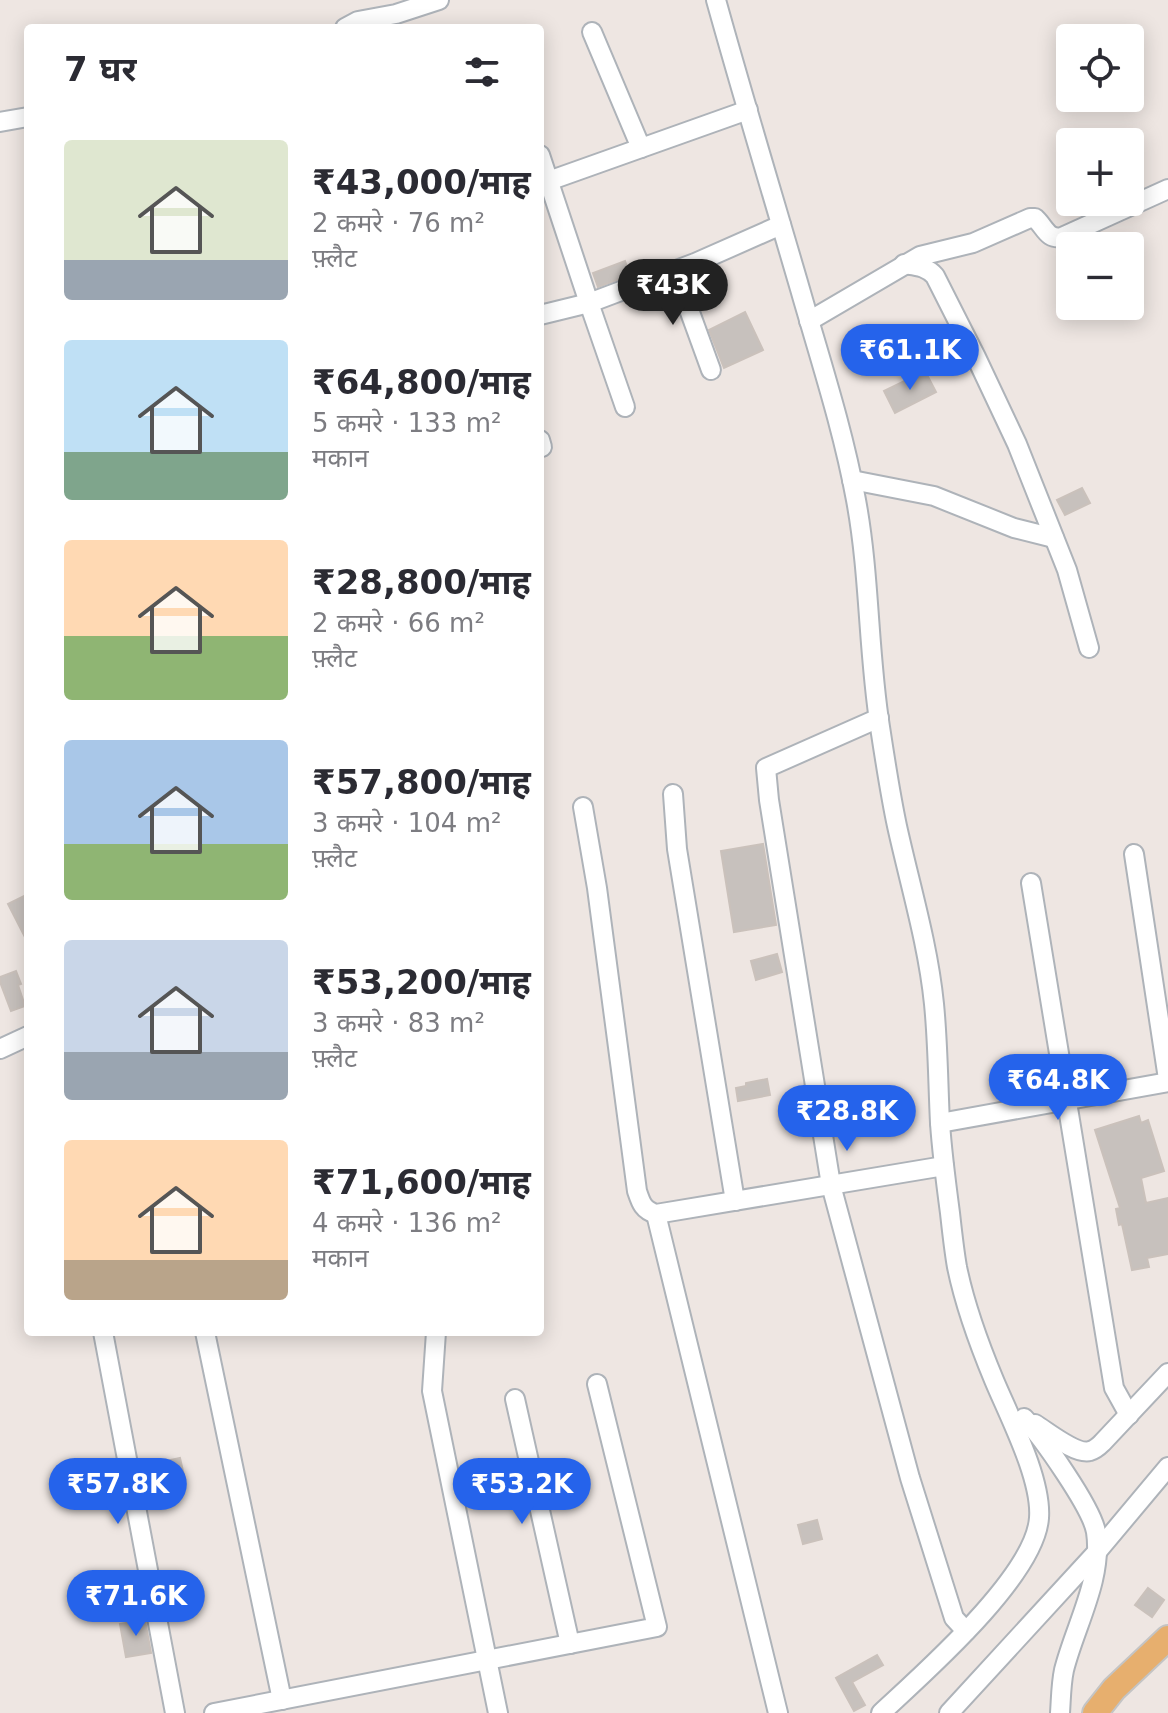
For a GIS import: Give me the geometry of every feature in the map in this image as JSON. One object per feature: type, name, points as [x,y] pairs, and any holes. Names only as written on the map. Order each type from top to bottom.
[{"type":"main road","points":[[1095,1713],[1114,1689],[1168,1638]]},
{"type":"street","points":[[352,24],[439,0]]},
{"type":"street","points":[[716,0],[839,420],[857,503],[865,566],[870,654],[879,718],[897,825],[934,1000],[940,1123],[957,1267],[976,1334],[1007,1407],[1038,1498],[1039,1519],[1033,1540],[1007,1585],[966,1631],[881,1713]]},
{"type":"street","points":[[592,32],[641,148]]},
{"type":"street","points":[[625,407],[544,183],[748,110]]},
{"type":"street","points":[[0,122],[24,118]]},
{"type":"street","points":[[809,321],[904,264],[935,251],[973,243],[1030,218],[1035,218],[1050,237],[1062,237],[1168,189]]},
{"type":"street","points":[[544,314],[589,303],[675,271],[781,225]]},
{"type":"street","points":[[904,264],[929,269],[939,283],[997,400],[1067,570],[1089,648]]},
{"type":"street","points":[[675,271],[711,370]]},
{"type":"street","points":[[852,480],[934,496],[1014,528],[1054,538]]},
{"type":"street","points":[[879,718],[766,768],[769,800],[831,1185],[910,1478],[954,1618],[966,1631]]},
{"type":"street","points":[[673,794],[677,849],[735,1201]]},
{"type":"street","points":[[583,807],[597,888],[637,1191],[646,1211],[656,1214],[944,1166]]},
{"type":"street","points":[[940,1123],[1168,1080],[1134,854]]},
{"type":"street","points":[[1031,883],[1114,1388],[1129,1415]]},
{"type":"street","points":[[0,1049],[24,1038]]},
{"type":"street","points":[[656,1214],[778,1713]]},
{"type":"street","points":[[104,1336],[175,1713]]},
{"type":"street","points":[[206,1336],[277,1705]]},
{"type":"street","points":[[436,1336],[432,1391],[498,1713]]},
{"type":"street","points":[[1007,1407],[1081,1451],[1092,1451],[1168,1373]]},
{"type":"street","points":[[214,1713],[277,1705],[657,1627],[597,1384]]},
{"type":"street","points":[[515,1399],[570,1644]]},
{"type":"street","points":[[1024,1418],[1038,1433],[1083,1503],[1096,1530],[1096,1553],[1088,1596],[1064,1672],[1060,1713]]},
{"type":"street","points":[[949,1713],[1096,1553],[1168,1467]]},
{"type":"building","points":[[625,261],[630,275],[598,287],[593,273]]},
{"type":"building","points":[[745,312],[763,350],[724,368],[709,330]]},
{"type":"building","points":[[925,371],[936,392],[895,413],[884,391]]},
{"type":"building","points":[[1082,488],[1090,503],[1065,515],[1057,500]]},
{"type":"building","points":[[763,844],[776,925],[734,932],[721,851]]},
{"type":"building","points":[[24,896],[24,935],[8,904]]},
{"type":"building","points":[[777,954],[782,972],[756,980],[751,961]]},
{"type":"building","points":[[16,971],[24,1006],[11,1011],[0,977]]},
{"type":"building","points":[[767,1079],[770,1095],[738,1101],[736,1088]]},
{"type":"building","points":[[1139,1116],[1141,1123],[1148,1120],[1164,1171],[1141,1178],[1146,1203],[1168,1198],[1168,1254],[1147,1258],[1149,1267],[1132,1270],[1122,1224],[1119,1225],[1116,1209],[1120,1208],[1095,1130]]},
{"type":"building","points":[[180,1458],[185,1480],[148,1488],[143,1466]]},
{"type":"building","points":[[817,1520],[822,1539],[803,1544],[798,1525]]},
{"type":"building","points":[[1148,1588],[1164,1600],[1152,1617],[1135,1605]]},
{"type":"building","points":[[145,1620],[151,1653],[126,1657],[120,1624]]},
{"type":"building","points":[[877,1655],[883,1665],[852,1682],[865,1705],[854,1711],[836,1678]]}]
